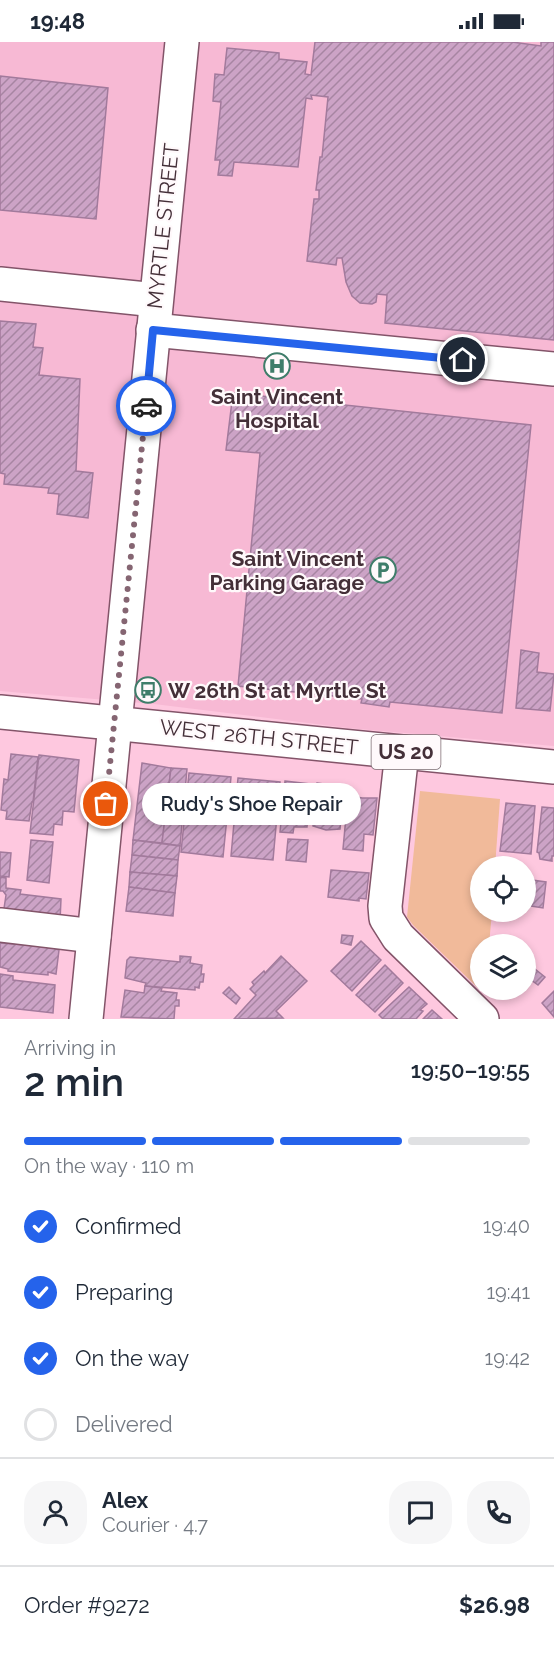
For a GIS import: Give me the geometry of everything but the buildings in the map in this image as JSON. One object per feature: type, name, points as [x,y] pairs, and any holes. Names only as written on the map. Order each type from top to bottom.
[{"type":"street","name":"MYRTLE STREET","points":[[86,1019],[182,42]]},
{"type":"street","points":[[0,284],[155,315],[554,369]]},
{"type":"street","name":"WEST 26TH STREET","points":[[0,712],[554,767]]},
{"type":"street","points":[[402,752],[385,906],[386,918],[398,937],[482,1019]]},
{"type":"street","points":[[0,925],[94,936]]},
{"type":"shaded area","name":"Saint Vincent Hospital","points":[[0,42],[554,42],[554,746],[348,728],[154,704],[0,691]]},
{"type":"shaded area","points":[[420,791],[500,799],[496,856],[470,856],[470,922],[491,922],[490,934],[470,934],[470,980],[407,917]]},
{"type":"way so far","points":[[106,804],[146,406]]},
{"type":"place","name":"Saint Vincent Hospital","points":[[277,366]]},
{"type":"place","name":"Saint Vincent Parking Garage","points":[[383,570]]},
{"type":"place","name":"W 26th St at Myrtle St","points":[[148,690]]},
{"type":"place","name":"Rudy's Shoe Repair","points":[[106,804]]},
{"type":"route","points":[[146,406],[153,330],[463,360]]}]
